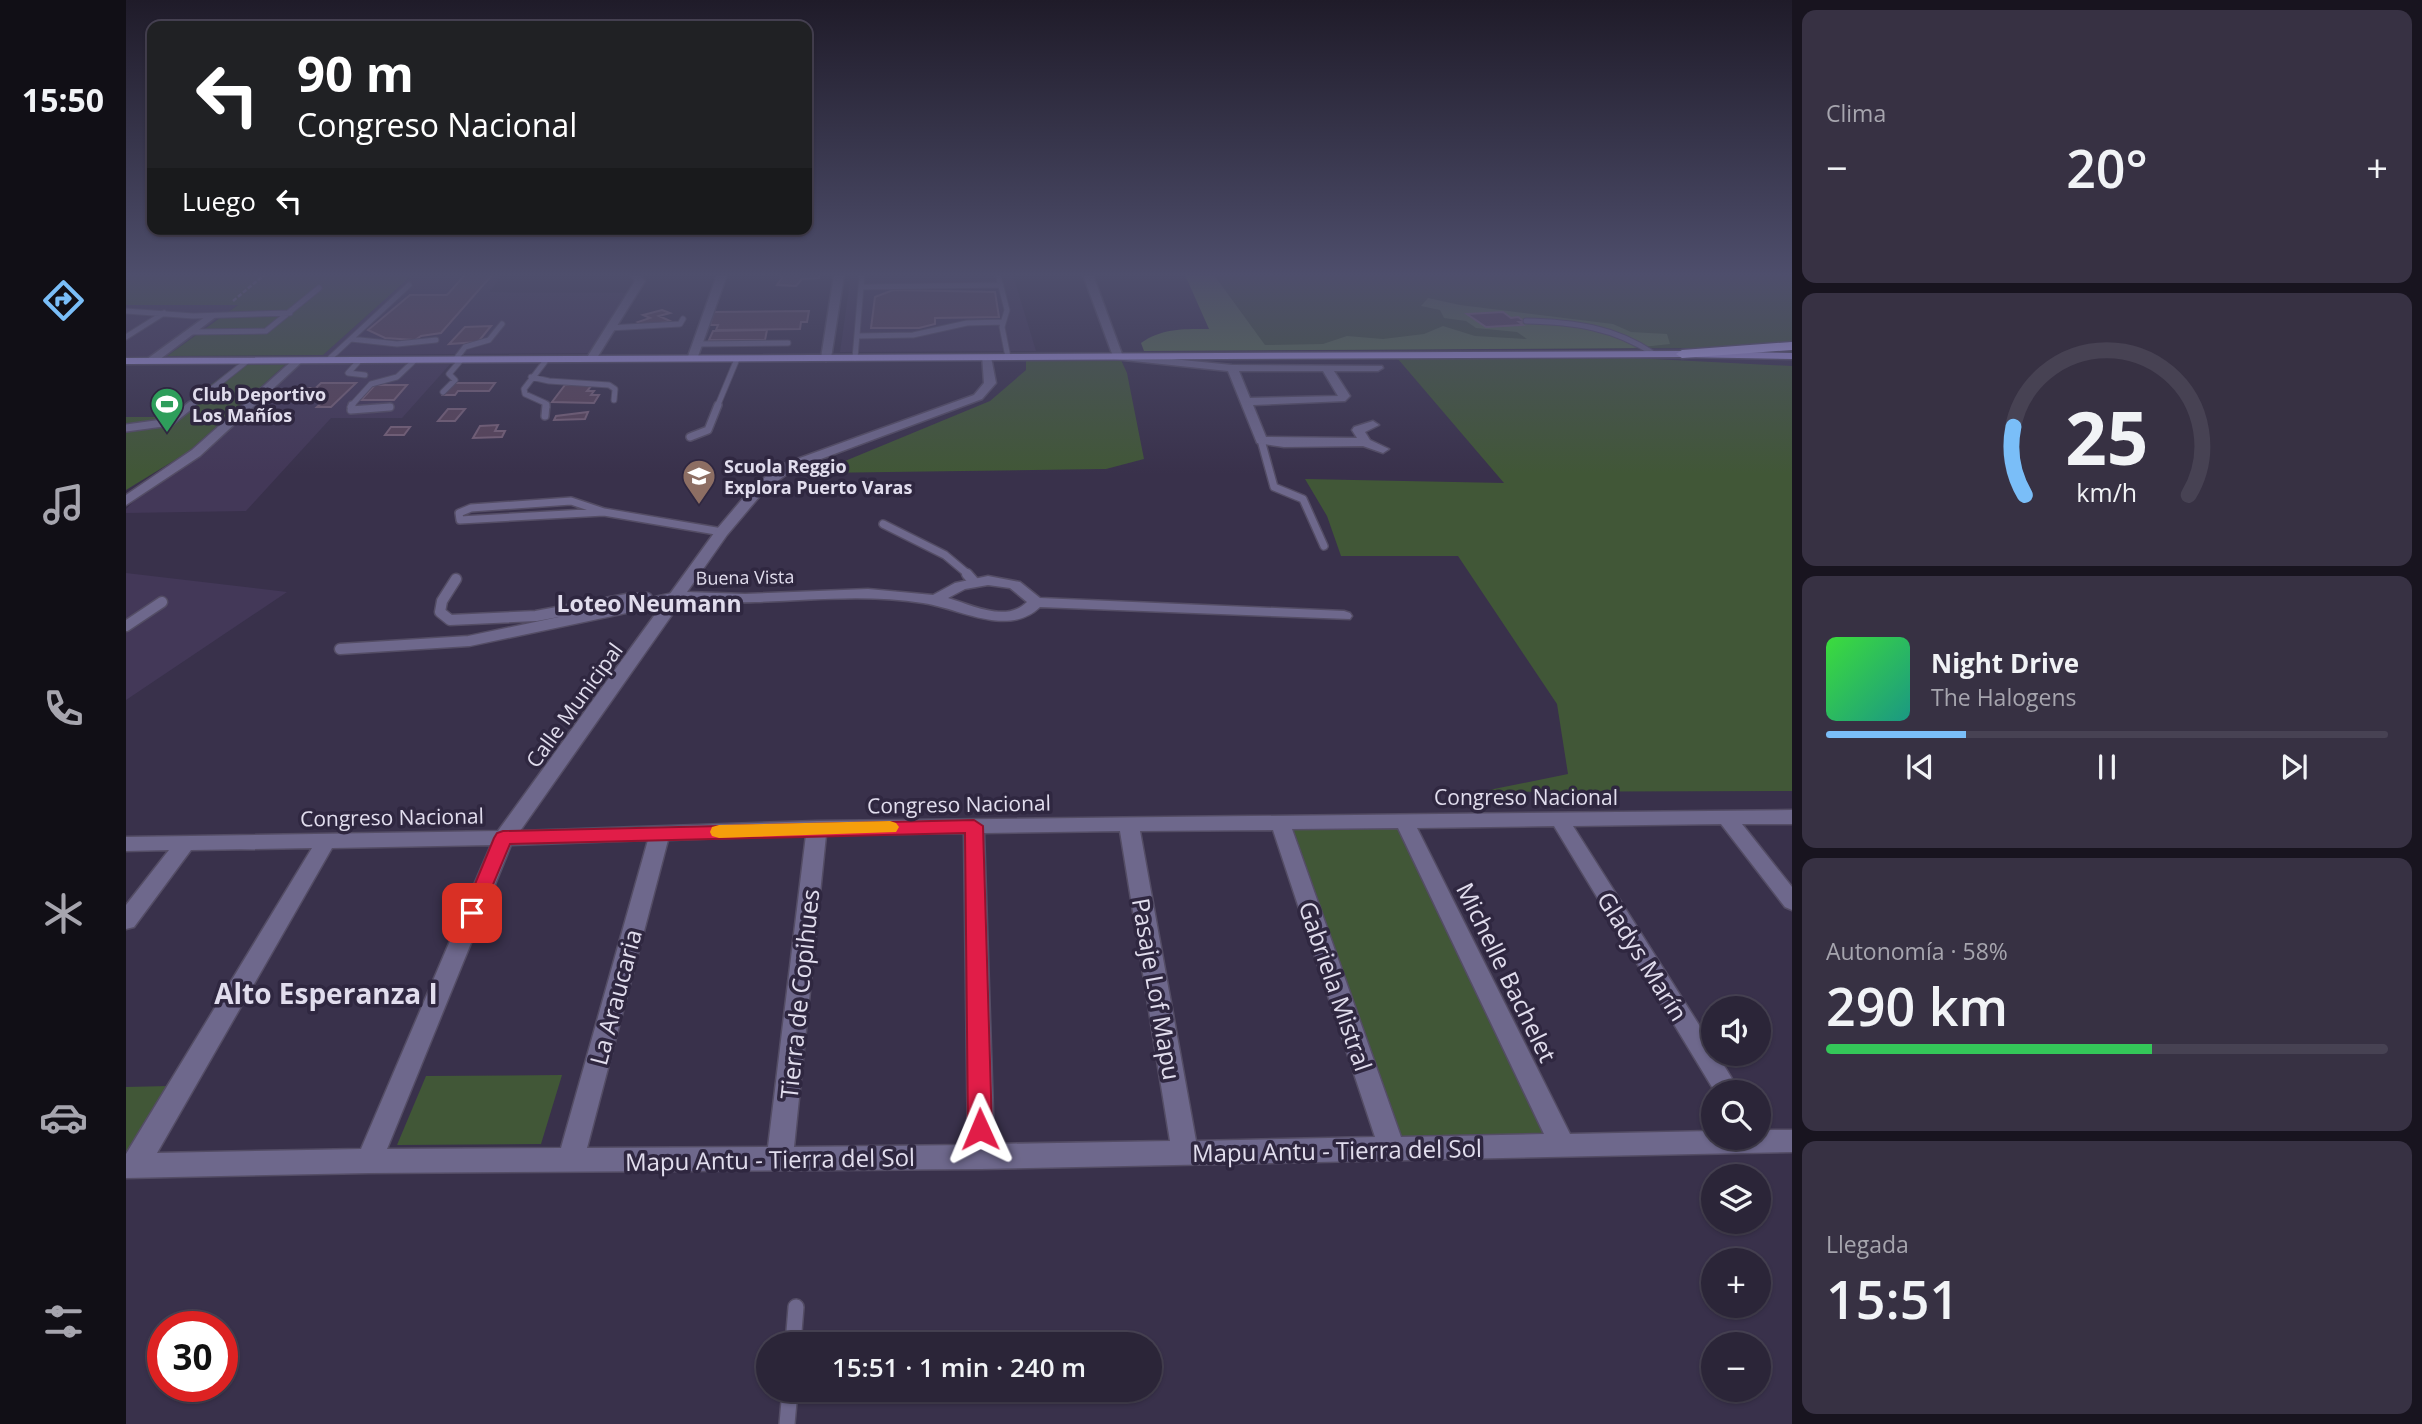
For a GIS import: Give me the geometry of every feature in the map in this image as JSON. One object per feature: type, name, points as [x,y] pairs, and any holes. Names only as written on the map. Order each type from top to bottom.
[{"type":"highway","points":[[1682,354],[1792,346]]},
{"type":"main road","points":[[126,361],[1654,354],[1792,356]]},
{"type":"street","points":[[151,361],[177,341]]},
{"type":"street","points":[[591,359],[601,341]]},
{"type":"street","points":[[826,358],[829,341]]},
{"type":"street","points":[[1112,341],[1118,357],[1232,368],[1378,368]]},
{"type":"street","points":[[692,359],[697,344]]},
{"type":"street","name":"Buena Vista","points":[[679,597],[722,532],[760,487],[790,466],[978,397],[990,383],[986,357]]},
{"type":"street","points":[[126,500],[196,453],[298,360]]},
{"type":"street","points":[[1232,368],[1261,440],[1284,443],[1365,442],[1384,449]]},
{"type":"street","points":[[1246,402],[1341,399],[1344,397],[1326,368]]},
{"type":"street","points":[[1365,442],[1358,430],[1373,425]]},
{"type":"street","points":[[936,600],[943,594],[974,582],[1011,583],[1027,590],[1035,602]]},
{"type":"street","name":"Buena Vista","points":[[679,597],[750,598],[855,594],[936,600],[992,615],[1016,615],[1030,610],[1035,602],[1343,616]]},
{"type":"street","name":"Calle Municipal","points":[[369,1161],[503,838],[679,597]]},
{"type":"street","name":"Congreso Nacional","points":[[126,844],[503,838],[817,828],[1792,817]]},
{"type":"street","name":"Gladys Marín","points":[[1559,819],[1720,1080]]},
{"type":"street","points":[[1727,819],[1792,902]]},
{"type":"street","name":"Michelle Bachelet","points":[[1404,821],[1563,1146]]},
{"type":"street","name":"Gabriela Mistral","points":[[1280,822],[1392,1149]]},
{"type":"street","name":"Pasaje Lof Mapu","points":[[1129,824],[1185,1153]]},
{"type":"street","points":[[974,826],[981,1157]]},
{"type":"street","name":"Tierra de Copihues","points":[[780,1160],[817,828]]},
{"type":"street","name":"La Araucaria","points":[[571,1161],[660,834]]},
{"type":"street","points":[[131,1166],[326,841]]},
{"type":"street","points":[[126,922],[185,844]]},
{"type":"street","name":"Mapu Antu - Tierra del Sol","points":[[1771,1140],[1792,1141]]},
{"type":"street","name":"Mapu Antu - Tierra del Sol","points":[[131,1166],[369,1161],[981,1157],[1701,1142]]},
{"type":"lane","points":[[328,360],[348,341]]},
{"type":"lane","points":[[374,341],[397,344],[422,341]]},
{"type":"lane","points":[[443,392],[455,380],[449,374],[465,346],[483,341]]},
{"type":"lane","points":[[855,358],[857,341]]},
{"type":"lane","points":[[1006,341],[1008,357]]},
{"type":"lane","points":[[1638,341],[1654,354]]},
{"type":"lane","points":[[697,344],[788,343],[785,358]]},
{"type":"lane","points":[[545,415],[545,403],[525,394],[524,388],[547,359]]},
{"type":"lane","points":[[690,437],[708,430],[737,359]]},
{"type":"lane","points":[[360,360],[348,373],[365,375]]},
{"type":"lane","points":[[390,407],[351,410],[350,407],[371,384],[397,377],[415,360]]},
{"type":"lane","points":[[126,428],[170,422],[247,361]]},
{"type":"lane","points":[[531,377],[609,385],[615,389],[614,400]]},
{"type":"lane","points":[[1261,440],[1274,487],[1303,499],[1324,546]]},
{"type":"lane","points":[[604,512],[460,520],[459,513],[471,508],[571,501],[604,512],[722,532]]},
{"type":"lane","points":[[883,524],[942,554],[966,570],[974,582]]},
{"type":"lane","points":[[456,579],[442,601],[440,612],[450,620],[536,616],[627,599],[679,597]]},
{"type":"lane","points":[[340,649],[469,641],[679,597]]},
{"type":"lane","points":[[126,626],[162,602]]},
{"type":"lane","points":[[794,1332],[796,1307]]},
{"type":"lane","points":[[787,1424],[789,1402]]},
{"type":"shaded area","points":[[126,341],[187,341],[167,356],[126,356]]},
{"type":"shaded area","points":[[338,341],[600,341],[592,353],[323,355]]},
{"type":"shaded area","points":[[842,341],[1033,341],[1036,351],[840,352]]},
{"type":"shaded area","points":[[452,362],[402,418],[331,418],[246,511],[126,513],[126,509],[141,494],[204,452],[299,363]]},
{"type":"shaded area","points":[[126,573],[287,592],[126,700]]},
{"type":"green space","points":[[187,341],[338,341],[323,355],[167,356]]},
{"type":"green space","points":[[1255,341],[1792,341],[1792,354],[1725,348],[1261,350]]},
{"type":"green space","points":[[1262,341],[1265,345],[1323,344],[1331,341],[1669,341],[1670,344],[1633,348],[1144,351],[1141,343]]},
{"type":"green space","points":[[1614,357],[1792,366],[1792,791],[1479,792],[1568,774],[1557,704],[1458,556],[1341,556],[1327,516],[1305,479],[1504,483],[1398,359]]},
{"type":"green space","points":[[1026,360],[1121,360],[1127,373],[1144,459],[1106,469],[816,473],[990,401],[1026,370]]},
{"type":"green space","name":"Club Deportivo Los Mañíos","points":[[286,364],[188,452],[126,490],[126,417],[168,417],[237,365]]},
{"type":"green space","points":[[1398,827],[1549,1135],[1402,1137],[1293,829]]},
{"type":"green space","points":[[562,1075],[541,1144],[397,1145],[426,1076]]},
{"type":"green space","points":[[169,1086],[128,1153],[126,1153],[126,1087]]},
{"type":"building","points":[[451,341],[478,341],[478,342],[449,344]]},
{"type":"building","points":[[321,383],[356,383],[331,407],[317,407],[325,400],[303,400]]},
{"type":"building","points":[[453,383],[495,383],[489,391],[458,391],[455,395],[443,395]]},
{"type":"building","points":[[375,385],[407,385],[394,400],[361,400]]},
{"type":"building","points":[[565,385],[592,385],[587,391],[594,391],[591,395],[599,395],[594,403],[552,402]]},
{"type":"building","points":[[292,388],[316,388],[305,398],[280,398]]},
{"type":"building","points":[[448,409],[465,409],[455,421],[438,421]]},
{"type":"building","points":[[588,412],[585,419],[554,420],[556,416]]},
{"type":"building","points":[[498,425],[495,431],[505,431],[502,437],[473,438],[480,426]]},
{"type":"building","points":[[391,427],[410,427],[404,435],[385,435]]},
{"type":"slow traffic","points":[[719,832],[890,827]]},
{"type":"place","name":"Club Deportivo Los Mañíos","points":[[167,434]]},
{"type":"place","name":"Scuola Reggio Explora Puerto Varas","points":[[699,506]]},
{"type":"district","name":"Loteo Neumann","points":[[649,603]]},
{"type":"district","name":"Alto Esperanza I","points":[[326,993]]},
{"type":"route","points":[[472,913],[503,838],[974,826],[980,1129]]}]
